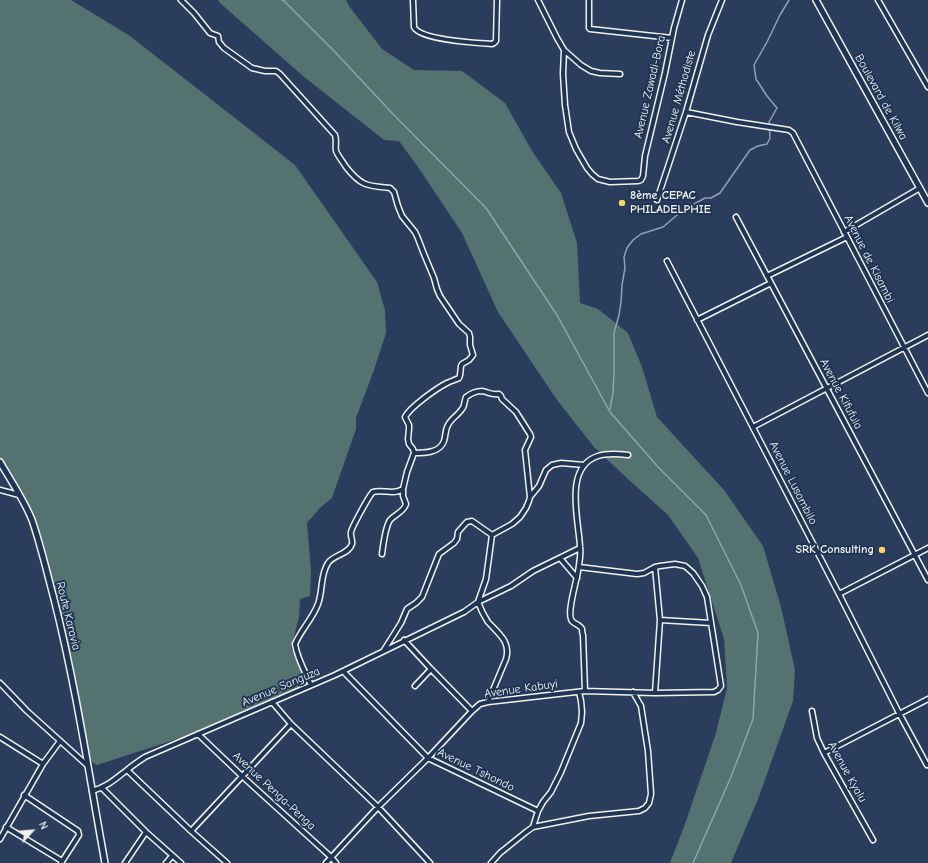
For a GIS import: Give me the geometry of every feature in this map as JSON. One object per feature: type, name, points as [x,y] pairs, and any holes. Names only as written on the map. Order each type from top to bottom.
[{"type":"street","points":[[181,0],[187,4],[210,32],[218,36],[219,42],[224,48],[252,68],[265,71],[276,71],[280,74],[335,135],[338,155],[359,181],[368,186],[390,188],[394,192],[400,212],[417,236],[440,296],[459,324],[469,333],[473,354],[469,360],[462,364],[459,378],[434,391],[411,410],[405,417],[410,429],[408,439],[409,444],[414,453],[403,489],[403,496],[406,506],[389,521],[382,545],[382,554]]},
{"type":"street","points":[[413,0],[414,27],[416,30],[441,39],[492,44],[496,41],[497,0]]},
{"type":"street","points":[[538,0],[564,50],[581,65],[591,71],[620,74]]},
{"type":"street","points":[[589,0],[590,29],[672,38]]},
{"type":"street","name":"Avenue Zawadi-Bora","points":[[564,50],[563,74],[565,105],[569,132],[583,162],[598,179],[610,182],[641,180],[643,176],[645,156],[682,0]]},
{"type":"street","name":"Avenue Méthodiste","points":[[657,200],[686,112],[708,35],[722,0]]},
{"type":"street","name":"Boulevard de Kilwa","points":[[816,0],[928,203]]},
{"type":"street","points":[[878,0],[928,87]]},
{"type":"street","name":"Avenue de Kisambi","points":[[686,112],[789,130],[793,133],[928,393]]},
{"type":"street","points":[[844,232],[920,188]]},
{"type":"street","name":"Avenue Kifufula","points":[[736,217],[928,580]]},
{"type":"street","points":[[767,276],[847,237]]},
{"type":"street","name":"Avenue Lusambilo","points":[[667,260],[900,715],[928,765]]},
{"type":"street","points":[[698,320],[770,283]]},
{"type":"street","points":[[753,427],[928,336]]},
{"type":"street","points":[[414,453],[433,451],[442,445],[447,426],[462,409],[466,397],[472,393],[481,391],[493,395],[499,394],[502,399],[516,412],[531,437],[525,450],[530,497]]},
{"type":"street","points":[[585,691],[582,629],[570,619],[579,567],[580,548],[575,493],[576,481],[584,465],[598,456],[616,454],[628,455]]},
{"type":"street","name":"Route Karavia","points":[[0,462],[32,521],[57,612],[67,652],[105,863]]},
{"type":"street","points":[[492,535],[512,524],[520,517],[526,508],[530,497],[539,486],[546,470],[552,465],[561,463],[584,465]]},
{"type":"street","points":[[311,685],[300,661],[295,644],[319,602],[326,566],[331,559],[348,549],[351,545],[351,532],[372,493],[377,491],[394,492],[403,489]]},
{"type":"street","points":[[0,490],[19,495]]},
{"type":"street","points":[[384,651],[407,609],[422,597],[439,554],[454,543],[458,532],[465,524],[472,521],[492,535]]},
{"type":"street","points":[[488,702],[508,652],[503,638],[484,615],[478,602],[486,579],[492,535]]},
{"type":"street","name":"Avenue Sanguza","points":[[92,791],[102,788],[113,781],[145,757],[311,685],[384,651],[464,612],[478,602],[511,586],[533,571],[580,548]]},
{"type":"street","points":[[839,594],[928,548]]},
{"type":"street","points":[[560,558],[577,578]]},
{"type":"street","points":[[579,567],[637,574],[644,573],[655,567],[675,564],[685,566],[693,573],[702,586],[706,597],[711,623],[660,620]]},
{"type":"street","points":[[655,567],[660,620],[655,693]]},
{"type":"street","name":"Avenue Kabuyi","points":[[326,863],[378,807],[480,704],[585,691],[655,693],[714,692],[718,690],[722,686],[711,623]]},
{"type":"street","points":[[404,640],[472,711]]},
{"type":"street","points":[[415,686],[431,669]]},
{"type":"street","name":"Avenue Tshondo","points":[[342,671],[428,758],[538,811]]},
{"type":"street","points":[[0,683],[27,711],[88,766]]},
{"type":"street","points":[[533,827],[538,811],[551,792],[581,723],[582,712],[579,692]]},
{"type":"street","points":[[490,863],[500,853],[533,827],[590,816],[640,811],[645,808],[649,803],[651,794],[648,751],[641,706],[633,692]]},
{"type":"street","points":[[824,753],[900,715],[928,699]]},
{"type":"street","points":[[272,702],[291,724],[378,807],[430,863]]},
{"type":"street","name":"Avenue Kyalu","points":[[812,711],[817,738],[824,753],[874,840]]},
{"type":"street","points":[[190,831],[291,724]]},
{"type":"street","name":"Avenue Penga-Penga","points":[[198,734],[336,863]]},
{"type":"street","points":[[1,739],[43,764]]},
{"type":"street","points":[[0,838],[43,764],[60,741]]},
{"type":"street","points":[[126,770],[190,831],[227,863]]},
{"type":"street","points":[[102,788],[146,832],[181,863]]},
{"type":"street","points":[[6,827],[61,862],[79,835],[78,831],[24,796]]},
{"type":"street","points":[[125,863],[146,832]]},
{"type":"street","points":[[166,863],[172,856]]},
{"type":"green space","points":[[0,0],[71,0],[130,36],[295,165],[377,282],[385,310],[386,333],[356,418],[356,429],[332,498],[320,508],[307,523],[311,572],[310,596],[300,599],[299,617],[291,648],[311,685],[211,728],[97,765],[92,762],[89,754],[76,682],[42,545],[28,508],[0,459]]},
{"type":"green space","points":[[218,0],[346,0],[382,49],[414,70],[462,71],[505,103],[532,151],[561,193],[577,243],[580,303],[598,309],[628,333],[642,367],[657,417],[724,490],[763,546],[781,607],[795,670],[793,701],[758,799],[731,863],[670,863],[716,733],[727,688],[724,639],[698,558],[668,515],[594,447],[557,400],[498,312],[462,233],[399,141],[384,140],[303,76]]},
{"type":"waterway","points":[[282,0],[336,53],[392,113],[486,208],[557,315],[610,412],[658,467],[706,515],[741,585],[758,633],[753,719],[731,777],[693,863]]},
{"type":"waterway","points":[[610,409],[613,393],[614,333],[621,302],[625,268],[624,257],[627,248],[633,240],[641,234],[663,227],[683,210],[705,198],[711,198],[720,193],[750,150],[767,144],[770,138],[769,122],[777,108],[756,79],[754,65],[789,0]]},
{"type":"place","name":"8ème CEPAC PHILADELPHIE","points":[[622,203]]},
{"type":"place","name":"SRK Consulting","points":[[882,550]]}]
